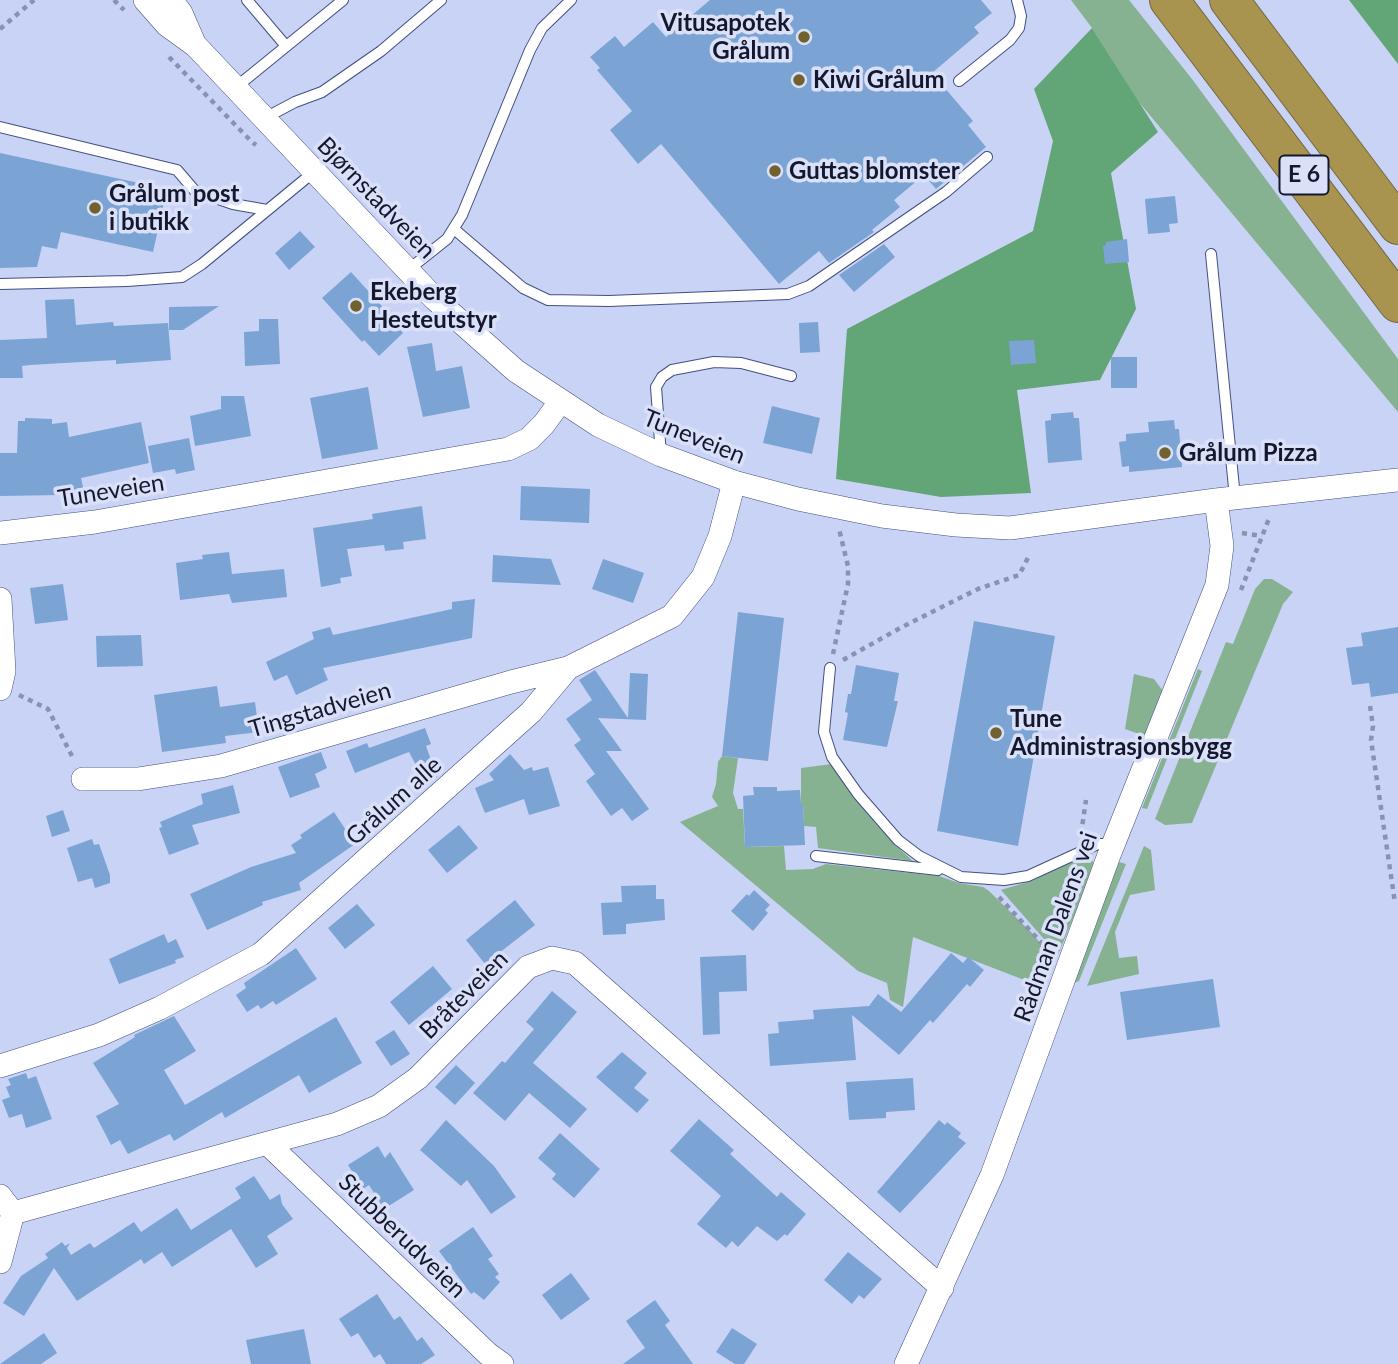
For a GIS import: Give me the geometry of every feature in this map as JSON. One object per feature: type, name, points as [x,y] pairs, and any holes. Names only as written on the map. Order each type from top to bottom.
[{"type":"highway","name":"E 6","points":[[1169,0],[1398,303]]},
{"type":"highway","name":"E 6","points":[[1237,7],[1398,225]]},
{"type":"street","name":"Bjørnstadveien","points":[[145,0],[167,25],[196,46],[435,299],[516,371],[560,402]]},
{"type":"street","name":"Bjørnstadveien","points":[[171,0],[181,13],[196,46]]},
{"type":"street","name":"Tuneveien","points":[[0,533],[95,522],[508,449],[529,439],[560,402],[598,425],[661,455],[734,482],[883,516],[956,525],[1010,528],[1225,499],[1398,480]]},
{"type":"street","name":"Grålum alle","points":[[0,1066],[99,1035],[160,1008],[261,954],[531,712],[568,668],[672,616],[703,577],[720,536],[734,482]]},
{"type":"street","name":"Rådman Dalens vei","points":[[906,1364],[992,1175],[1114,844],[1217,585],[1225,499]]},
{"type":"street","points":[[0,599],[4,671],[0,689]]},
{"type":"street","name":"Tingstadveien","points":[[83,779],[138,779],[221,766],[568,668]]},
{"type":"street","name":"Bråteveien","points":[[0,1262],[6,1204],[157,1172],[268,1144],[337,1124],[379,1106],[418,1078],[528,967],[552,958],[575,963],[942,1288]]},
{"type":"street","name":"Stubberudveien","points":[[268,1144],[486,1360]]},
{"type":"lane","points":[[247,0],[286,46]]},
{"type":"lane","points":[[263,119],[295,102],[322,92],[381,51],[441,0]]},
{"type":"lane","points":[[408,270],[447,239],[454,229],[488,157],[530,50],[542,28],[570,0]]},
{"type":"lane","points":[[958,81],[1010,40],[1019,29],[1021,16],[1017,0]]},
{"type":"lane","points":[[235,88],[340,1]]},
{"type":"lane","points":[[0,127],[177,170],[195,191],[233,204],[267,210]]},
{"type":"lane","points":[[454,229],[523,288],[548,300],[609,301],[788,293],[809,286],[946,192],[988,157]]},
{"type":"lane","points":[[0,284],[182,277],[202,264],[314,171]]},
{"type":"lane","points":[[1211,254],[1225,499]]},
{"type":"lane","points":[[661,455],[656,387],[662,377],[672,370],[714,362],[741,363],[791,376]]},
{"type":"lane","points":[[830,668],[824,732],[832,757],[858,794],[898,841],[919,856],[961,877],[1004,880],[1028,876],[1098,844],[1114,844]]},
{"type":"lane","points":[[816,856],[945,870]]},
{"type":"path","points":[[0,29],[34,0]]},
{"type":"path","points":[[830,668],[848,584],[848,566],[833,506]]},
{"type":"path","points":[[830,668],[902,627],[978,589],[1019,575],[1030,554]]},
{"type":"path","points":[[0,689],[30,699],[48,709],[83,779]]},
{"type":"path","points":[[1370,706],[1373,726],[1371,740],[1395,904]]},
{"type":"path","points":[[1080,836],[1086,800]]},
{"type":"path","points":[[981,880],[1033,930],[1067,971]]},
{"type":"green space","points":[[1071,0],[1129,0],[1192,79],[1398,359],[1398,412],[1138,101]]},
{"type":"green space","points":[[1349,0],[1398,0],[1398,64]]},
{"type":"green space","points":[[1092,28],[1158,132],[1111,173],[1136,309],[1100,380],[1017,390],[1031,493],[941,497],[836,479],[847,329],[1033,231],[1053,141],[1034,89]]},
{"type":"green space","points":[[1264,579],[1272,579],[1293,592],[1283,604],[1192,823],[1165,825],[1155,819],[1226,642],[1233,644],[1255,589]]},
{"type":"green space","points":[[1198,669],[1202,671],[1147,809],[1142,808]]},
{"type":"green space","points":[[1134,674],[1154,679],[1163,691],[1145,736],[1125,729]]},
{"type":"green space","points":[[722,756],[738,758],[733,793],[738,809],[743,809],[745,847],[784,846],[786,870],[813,869],[826,864],[939,876],[983,887],[1033,934],[1050,956],[1054,965],[1045,988],[913,937],[903,1007],[890,1000],[887,983],[858,971],[680,822],[718,806],[712,797],[718,762]]},
{"type":"green space","points":[[832,764],[855,799],[894,844],[913,861],[818,848],[816,827],[804,826],[801,768]]},
{"type":"green space","points":[[1144,846],[1151,850],[1155,890],[1130,895],[1115,932],[1119,958],[1137,956],[1139,974],[1087,986]]},
{"type":"green space","points":[[1083,853],[1092,858],[1094,867],[1058,955],[1001,890],[1034,880]]},
{"type":"green space","points":[[1119,862],[1126,864],[1079,981],[1070,985]]},
{"type":"building","points":[[710,0],[981,0],[992,13],[974,27],[979,33],[932,73],[973,121],[968,125],[986,147],[936,189],[924,175],[894,200],[900,207],[872,230],[874,232],[829,263],[819,251],[779,284],[661,144],[638,164],[610,130],[632,111],[597,70],[600,68],[590,57],[615,36],[624,47],[653,22],[666,37]]},
{"type":"building","points":[[0,153],[167,189],[153,252],[61,232],[57,249],[42,246],[37,267],[0,268]]},
{"type":"building","points":[[1175,196],[1178,223],[1169,224],[1170,232],[1148,234],[1145,199]]},
{"type":"building","points":[[300,231],[315,247],[289,270],[275,253]]},
{"type":"building","points":[[1127,239],[1129,262],[1105,264],[1103,246],[1106,242]]},
{"type":"building","points":[[884,244],[895,257],[854,292],[839,275]]},
{"type":"building","name":"Ekeberg Hesteutstyr","points":[[351,272],[403,333],[379,356],[364,340],[362,342],[322,298]]},
{"type":"building","points":[[74,299],[76,325],[113,322],[114,326],[168,323],[171,360],[30,365],[22,366],[23,378],[0,378],[0,340],[47,338],[45,300]]},
{"type":"building","points":[[219,306],[183,330],[169,330],[169,307]]},
{"type":"building","points":[[259,319],[278,319],[280,364],[245,366],[244,332],[259,331]]},
{"type":"building","points":[[818,322],[820,352],[800,353],[799,323]]},
{"type":"building","points":[[1034,340],[1036,363],[1011,365],[1009,341]]},
{"type":"building","points":[[432,343],[436,371],[462,366],[470,408],[423,417],[407,347]]},
{"type":"building","points":[[1111,357],[1137,357],[1137,388],[1111,388]]},
{"type":"building","points":[[368,387],[378,449],[322,459],[310,398]]},
{"type":"building","points":[[221,396],[244,396],[251,436],[195,446],[190,416],[221,409]]},
{"type":"building","points":[[772,406],[820,418],[812,454],[763,443]]},
{"type":"building","points":[[1073,412],[1074,418],[1079,418],[1082,460],[1048,463],[1045,421],[1051,420],[1051,414]]},
{"type":"building","points":[[25,418],[52,419],[52,424],[67,422],[69,437],[141,422],[149,463],[81,478],[84,491],[62,495],[0,496],[0,453],[17,453],[18,421],[25,421]]},
{"type":"building","points":[[1174,420],[1175,429],[1179,429],[1182,467],[1129,472],[1129,466],[1122,467],[1119,442],[1126,441],[1126,434],[1149,432],[1148,422]]},
{"type":"building","points":[[189,438],[195,470],[176,474],[175,469],[153,473],[148,446]]},
{"type":"building","points":[[521,486],[590,489],[589,523],[520,520]]},
{"type":"building","points":[[422,506],[426,539],[403,542],[404,549],[385,551],[384,545],[347,549],[352,576],[340,578],[341,583],[321,587],[313,528],[373,519],[372,514]]},
{"type":"building","points":[[229,552],[232,574],[284,569],[287,597],[232,603],[229,594],[180,600],[176,563],[203,559],[202,555]]},
{"type":"building","points":[[493,555],[551,559],[561,585],[492,582]]},
{"type":"building","points":[[603,559],[644,573],[633,603],[592,589]]},
{"type":"building","points":[[63,584],[68,620],[35,624],[30,588]]},
{"type":"building","points":[[475,599],[472,638],[323,668],[328,680],[296,695],[287,675],[274,681],[266,662],[314,639],[312,632],[330,627],[333,635],[452,609],[452,602]]},
{"type":"building","points":[[738,612],[784,618],[768,761],[722,756]]},
{"type":"building","name":"Tune Administrasjonsbygg","points":[[974,621],[1055,636],[1018,846],[937,831]]},
{"type":"building","points":[[1398,627],[1398,693],[1371,697],[1369,683],[1352,685],[1346,648],[1363,646],[1361,633]]},
{"type":"building","points":[[141,635],[143,666],[97,667],[96,636]]},
{"type":"building","points":[[856,665],[899,673],[894,701],[898,701],[887,747],[843,740],[848,694],[851,694]]},
{"type":"building","points":[[595,670],[628,718],[630,673],[648,674],[646,720],[598,718],[622,751],[606,751],[649,809],[632,821],[622,808],[611,816],[586,781],[595,774],[574,745],[581,740],[566,719],[592,700],[579,680]]},
{"type":"building","points":[[217,686],[220,707],[255,702],[259,732],[225,736],[226,743],[162,752],[154,695]]},
{"type":"building","points":[[425,728],[431,744],[426,746],[437,777],[427,786],[409,752],[355,773],[346,751],[367,743],[369,748]]},
{"type":"building","points":[[321,752],[327,768],[315,774],[320,787],[290,798],[278,767]]},
{"type":"building","points":[[510,754],[524,770],[532,767],[533,771],[548,767],[560,806],[529,815],[524,799],[485,813],[475,788],[494,780],[489,774]]},
{"type":"building","points":[[233,785],[240,813],[192,825],[199,844],[169,855],[159,828],[162,827],[160,822],[203,804],[201,794]]},
{"type":"building","points":[[753,787],[777,787],[777,791],[800,790],[805,845],[745,847],[743,796],[754,795]]},
{"type":"building","points":[[63,810],[70,831],[52,837],[46,816]]},
{"type":"building","points":[[334,812],[355,844],[299,883],[301,890],[262,902],[263,905],[207,930],[190,894],[251,867],[296,853],[291,845],[302,838],[300,835]]},
{"type":"building","points":[[459,825],[478,848],[447,873],[428,850]]},
{"type":"building","points":[[92,839],[94,845],[99,844],[110,875],[110,883],[95,888],[92,878],[78,882],[67,848]]},
{"type":"building","points":[[656,885],[656,899],[664,899],[665,920],[626,924],[626,934],[603,935],[601,903],[622,902],[621,886]]},
{"type":"building","points":[[754,890],[770,905],[765,910],[768,913],[753,931],[731,911]]},
{"type":"building","points":[[515,900],[535,925],[485,964],[466,940]]},
{"type":"building","points":[[357,904],[375,925],[345,949],[328,928]]},
{"type":"building","points":[[164,934],[168,943],[176,939],[184,957],[175,960],[176,963],[119,984],[109,959]]},
{"type":"building","points":[[296,948],[317,979],[276,1005],[273,1001],[261,1009],[258,1005],[247,1012],[236,995],[246,988],[244,983]]},
{"type":"building","points":[[951,953],[963,963],[968,957],[984,970],[970,987],[967,984],[933,1023],[930,1020],[899,1055],[852,1015],[856,1060],[770,1066],[768,1034],[779,1033],[778,1022],[814,1019],[813,1010],[869,1006],[878,994],[901,1012]]},
{"type":"building","points":[[746,955],[747,991],[719,992],[720,1034],[703,1035],[700,957]]},
{"type":"building","points":[[433,966],[452,989],[409,1025],[390,1002]]},
{"type":"building","points":[[1213,979],[1220,1027],[1127,1040],[1120,992]]},
{"type":"building","points":[[552,991],[577,1012],[533,1063],[587,1109],[570,1128],[529,1093],[505,1121],[473,1093],[502,1061],[505,1063],[534,1029],[526,1022]]},
{"type":"building","points":[[174,1016],[196,1051],[164,1070],[185,1105],[336,1017],[362,1063],[309,1093],[299,1075],[225,1118],[222,1112],[174,1141],[170,1134],[128,1154],[120,1140],[111,1145],[96,1116],[119,1104],[93,1063],[135,1037],[134,1035]]},
{"type":"building","points":[[394,1030],[410,1054],[391,1066],[375,1042]]},
{"type":"building","points":[[622,1052],[647,1073],[634,1088],[649,1100],[637,1113],[596,1077]]},
{"type":"building","points":[[456,1065],[475,1083],[455,1105],[435,1087]]},
{"type":"building","points":[[26,1073],[28,1079],[36,1076],[52,1119],[26,1128],[22,1114],[9,1118],[2,1100],[10,1097],[6,1087],[11,1085],[8,1079]]},
{"type":"building","points":[[913,1078],[915,1110],[886,1112],[886,1118],[849,1120],[846,1082]]},
{"type":"building","points":[[699,1119],[734,1150],[730,1154],[777,1197],[781,1192],[806,1214],[787,1236],[785,1234],[777,1241],[757,1226],[738,1247],[732,1241],[726,1248],[697,1224],[721,1196],[670,1151]]},
{"type":"building","points":[[446,1120],[494,1166],[516,1197],[491,1214],[467,1180],[461,1186],[420,1150]]},
{"type":"building","points":[[939,1120],[945,1125],[947,1122],[961,1133],[958,1137],[966,1143],[900,1213],[877,1192]]},
{"type":"building","points":[[560,1133],[600,1169],[574,1198],[552,1179],[556,1174],[538,1158]]},
{"type":"building","points":[[378,1146],[385,1158],[390,1152],[414,1190],[384,1209],[369,1185],[363,1189],[348,1165]]},
{"type":"building","points":[[254,1176],[270,1200],[280,1194],[282,1204],[293,1219],[267,1236],[278,1254],[256,1268],[231,1229],[172,1267],[162,1252],[144,1264],[141,1259],[77,1301],[54,1268],[24,1316],[3,1303],[21,1276],[48,1258],[45,1254],[62,1242],[65,1246],[70,1243],[67,1248],[71,1255],[90,1243],[94,1248],[134,1222],[141,1232],[177,1208],[191,1230],[241,1198],[235,1188]]},
{"type":"building","points":[[473,1227],[493,1256],[488,1259],[499,1274],[495,1277],[500,1282],[484,1300],[474,1292],[471,1294],[439,1251]]},
{"type":"building","points":[[848,1252],[882,1279],[864,1299],[859,1295],[852,1304],[824,1280]]},
{"type":"building","points":[[571,1273],[590,1299],[561,1320],[542,1295]]},
{"type":"building","points":[[377,1294],[394,1320],[400,1316],[417,1341],[422,1337],[435,1355],[421,1364],[386,1364],[380,1354],[374,1358],[358,1333],[351,1337],[339,1319]]},
{"type":"building","points":[[655,1300],[670,1321],[665,1325],[693,1364],[623,1364],[645,1348],[626,1321]]},
{"type":"building","points":[[732,1328],[757,1344],[744,1364],[735,1364],[716,1352]]},
{"type":"building","points":[[304,1329],[311,1364],[251,1364],[246,1340]]},
{"type":"building","points":[[44,1333],[57,1353],[41,1364],[0,1364]]},
{"type":"place","name":"Vitusapotek Grålum","points":[[804,37]]},
{"type":"place","name":"Kiwi Grålum","points":[[799,80]]},
{"type":"place","name":"Guttas blomster","points":[[775,171]]},
{"type":"place","name":"Grålum post i butikk","points":[[95,208]]},
{"type":"place","name":"Ekeberg Hesteutstyr","points":[[356,306]]},
{"type":"place","name":"Grålum Pizza","points":[[1165,453]]},
{"type":"place","name":"Tune Administrasjonsbygg","points":[[996,733]]}]
